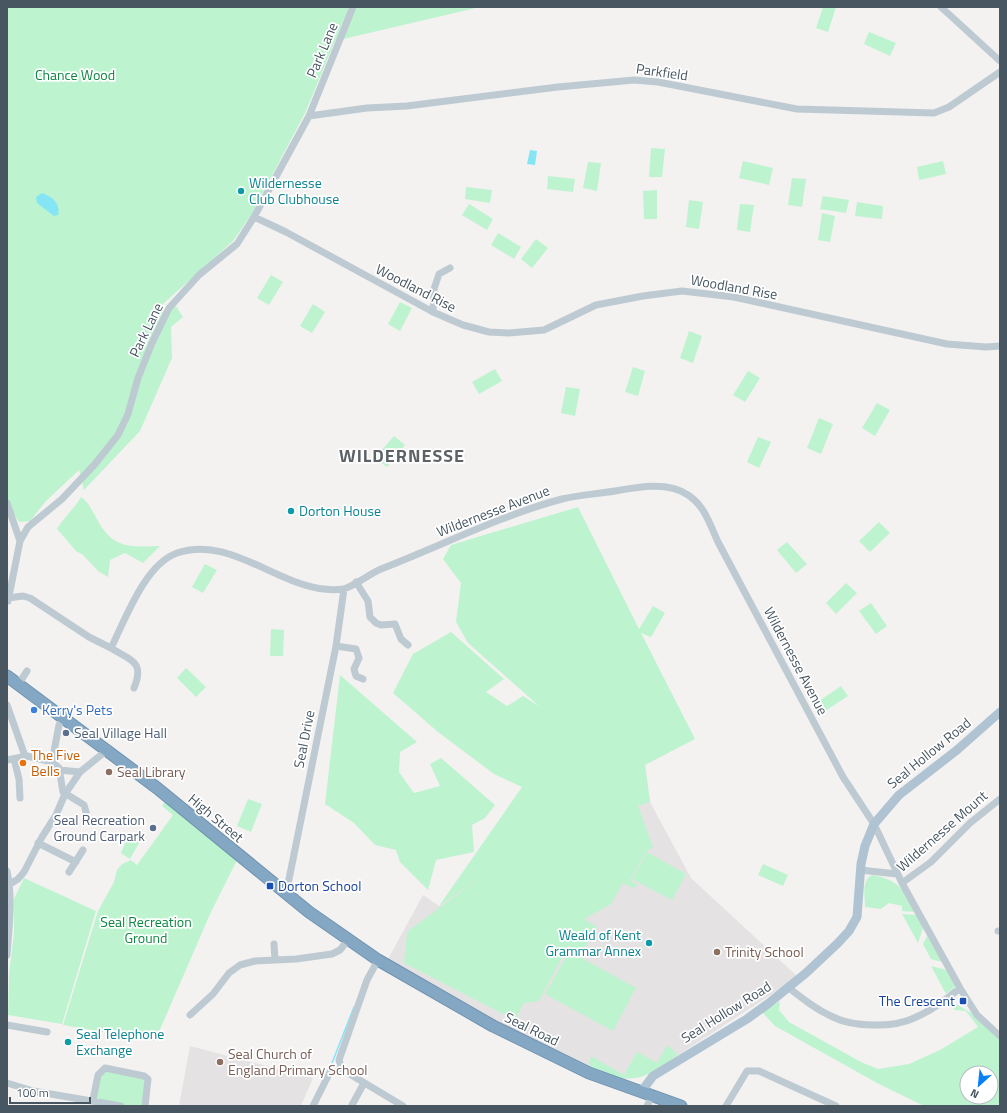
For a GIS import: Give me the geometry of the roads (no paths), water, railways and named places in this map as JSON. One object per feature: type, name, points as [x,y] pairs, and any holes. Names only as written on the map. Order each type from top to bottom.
[{"type":"highway","name":"High Street","points":[[7,676],[62,719],[93,736],[106,751],[168,797],[321,922],[378,960]]},
{"type":"highway","name":"Seal Road","points":[[378,960],[418,985],[512,1036],[589,1074],[641,1092],[649,1101],[681,1106]]},
{"type":"main road","name":"Seal Hollow Road","points":[[641,1092],[646,1083],[653,1076],[747,1019],[789,988],[819,963],[852,926],[858,913],[860,870],[865,846],[874,824],[899,795],[957,750],[1000,712]]},
{"type":"street","name":"Park Lane","points":[[8,600],[20,541],[28,527],[62,499],[95,464],[118,435],[128,414],[138,378],[152,342],[169,308],[199,275],[237,244],[254,217],[308,116],[354,7]]},
{"type":"street","points":[[941,7],[1000,61]]},
{"type":"street","name":"Parkfield","points":[[308,116],[367,108],[407,106],[558,87],[634,80],[658,82],[797,109],[934,113],[949,107],[1000,72]]},
{"type":"street","name":"Woodland Rise","points":[[254,217],[286,232],[432,312],[464,325],[488,332],[509,333],[544,330],[596,305],[643,296],[682,291],[734,297],[948,344],[986,347],[1000,346]]},
{"type":"street","points":[[432,312],[434,289],[439,274],[450,268]]},
{"type":"street","name":"Wildernesse Avenue","points":[[344,589],[378,570],[466,533],[563,499],[659,485],[687,494],[704,509],[718,542],[842,777],[874,824],[897,874],[960,988],[977,1015],[1000,1036]]},
{"type":"street","points":[[7,503],[20,541]]},
{"type":"street","points":[[15,523],[28,527]]},
{"type":"street","points":[[111,648],[133,603],[149,578],[165,559],[178,553],[202,549],[221,552],[246,560],[297,582],[321,588],[344,589]]},
{"type":"street","points":[[356,582],[368,601],[370,617],[376,623],[381,625],[395,624],[401,639],[408,645]]},
{"type":"street","name":"Seal Drive","points":[[286,894],[336,646],[344,589]]},
{"type":"street","points":[[8,600],[30,598],[89,637],[134,662],[139,669],[134,688]]},
{"type":"street","points":[[336,646],[356,649],[359,658],[354,669],[356,676],[363,680]]},
{"type":"street","points":[[18,685],[27,671]]},
{"type":"street","points":[[7,705],[25,756]]},
{"type":"street","points":[[52,762],[59,725],[62,719]]},
{"type":"street","points":[[10,885],[18,880],[22,874],[38,843],[54,818],[65,794],[80,772],[84,767],[106,751]]},
{"type":"street","points":[[20,798],[19,779],[11,760],[25,756],[52,762],[60,770],[63,792],[84,805],[86,812]]},
{"type":"street","points":[[60,770],[80,772]]},
{"type":"street","name":"Wildernesse Mount","points":[[902,883],[931,862],[970,823],[1000,799]]},
{"type":"street","points":[[38,843],[76,862]]},
{"type":"street","points":[[69,872],[83,850]]},
{"type":"street","points":[[860,870],[897,874]]},
{"type":"street","points":[[7,871],[10,885],[11,909],[7,955]]},
{"type":"street","points":[[190,1016],[236,967],[247,962],[334,953],[340,950],[348,940]]},
{"type":"street","points":[[274,944],[275,960]]},
{"type":"street","points":[[378,960],[367,980],[339,1060],[341,1067],[364,1083],[404,1106]]},
{"type":"street","points":[[789,988],[807,1002],[833,1017],[850,1023],[872,1025],[891,1024],[912,1019],[928,1011],[960,988]]},
{"type":"street","points":[[7,1025],[48,1032]]},
{"type":"street","points":[[313,1106],[330,1072],[341,1067]]},
{"type":"street","points":[[93,1100],[98,1075],[105,1068],[144,1076],[148,1079],[145,1106]]},
{"type":"street","points":[[726,1106],[747,1071],[759,1071],[836,1106]]},
{"type":"street","points":[[7,1083],[33,1091],[93,1100],[121,1106]]},
{"type":"street","points":[[352,1106],[364,1083]]},
{"type":"water","points":[[530,150],[537,151],[535,165],[527,164]]},
{"type":"water","points":[[42,193],[55,201],[59,211],[58,215],[54,216],[37,203],[36,197]]},
{"type":"waterway","points":[[332,1063],[354,1007]]},
{"type":"place","name":"Wildernesse Club Clubhouse","points":[[241,191]]},
{"type":"place","name":"Dorton House","points":[[291,511]]},
{"type":"place","name":"Kerry's Pets","points":[[34,710]]},
{"type":"place","name":"Seal Village Hall","points":[[66,733]]},
{"type":"place","name":"The Five Bells","points":[[23,763]]},
{"type":"place","name":"Seal Library","points":[[109,772]]},
{"type":"place","name":"Seal Recreation Ground Carpark","points":[[153,828]]},
{"type":"place","name":"Dorton School","points":[[270,886]]},
{"type":"place","name":"Weald of Kent Grammar Annex","points":[[649,943]]},
{"type":"place","name":"Trinity School","points":[[717,952]]},
{"type":"place","name":"The Crescent","points":[[963,1001]]},
{"type":"place","name":"Seal Telephone Exchange","points":[[68,1042]]},
{"type":"place","name":"Seal Church of England Primary School","points":[[220,1062]]},
{"type":"district","name":"WILDERNESSE","points":[[402,456]]},
{"type":"park label","name":"Chance Wood","points":[[75,75]]},
{"type":"park label","name":"Seal Recreation Ground","points":[[146,930]]}]
